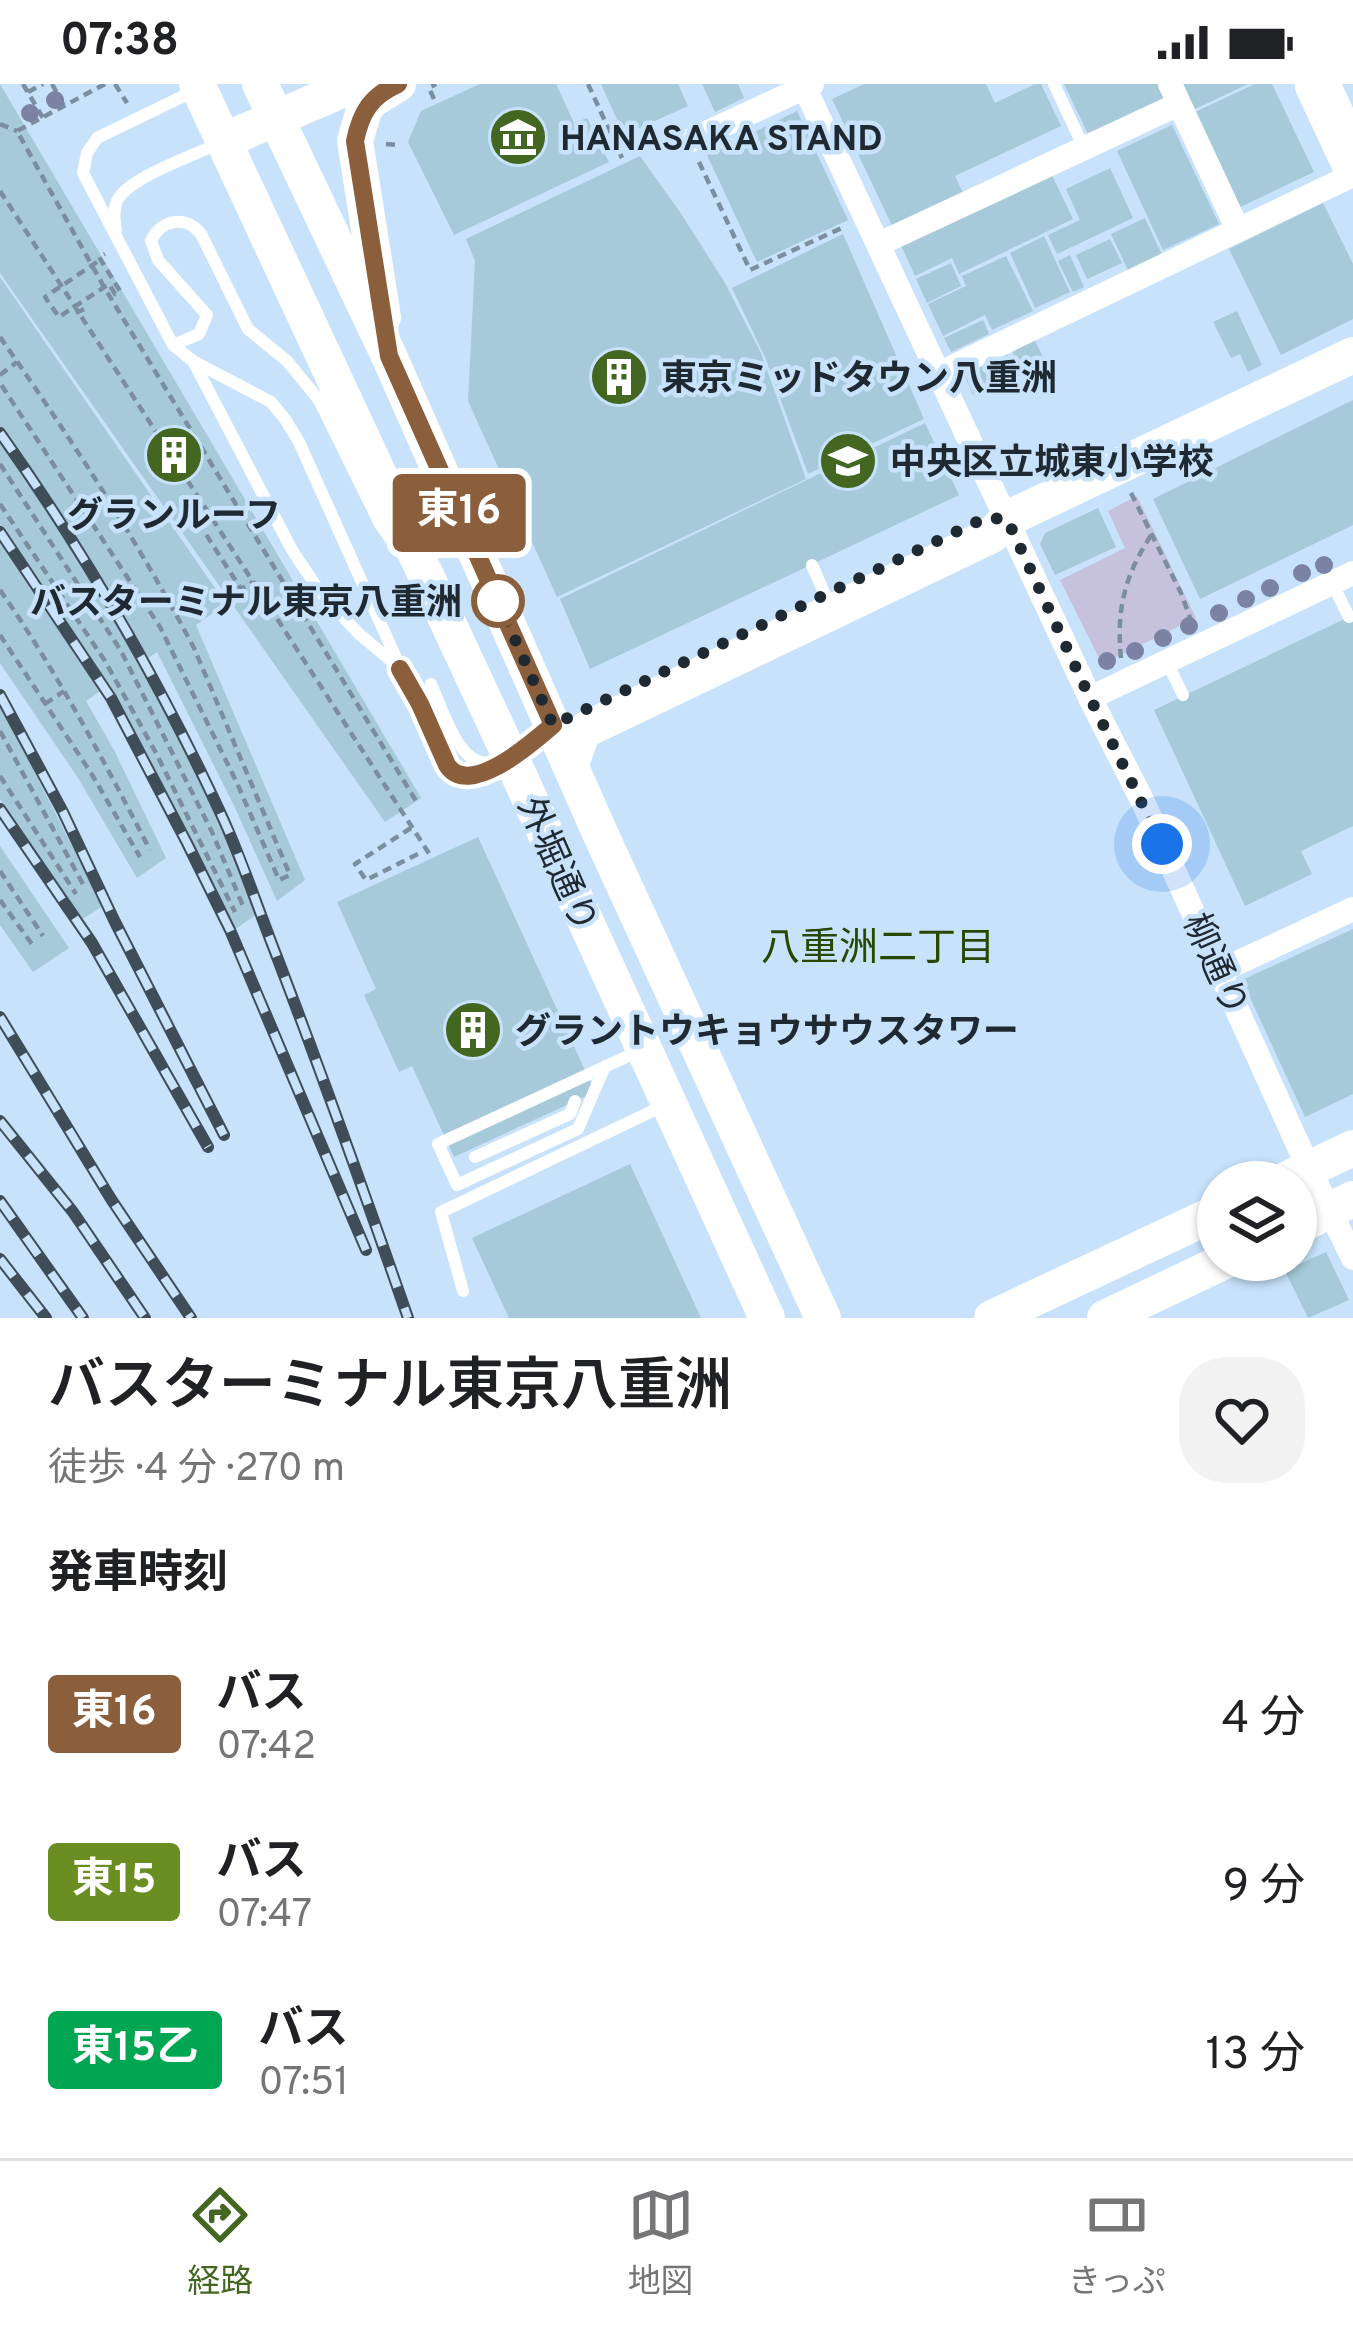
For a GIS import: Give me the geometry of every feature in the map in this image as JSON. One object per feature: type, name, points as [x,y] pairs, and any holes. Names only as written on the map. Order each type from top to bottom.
[{"type":"highway","points":[[1317,84],[1353,160]]},
{"type":"main road","name":"外堀通り","points":[[260,84],[389,356],[824,1318]]},
{"type":"main road","points":[[224,142],[356,84]]},
{"type":"main road","points":[[389,356],[355,141],[364,110],[398,84]]},
{"type":"main road","name":"外堀通り","points":[[202,86],[767,1318]]},
{"type":"main road","points":[[571,765],[587,729],[992,535],[1007,519],[1353,355]]},
{"type":"main road","points":[[511,758],[553,725],[818,580],[985,518],[1007,519]]},
{"type":"main road","points":[[1317,1165],[1353,1148]]},
{"type":"main road","points":[[992,1318],[1197,1222]]},
{"type":"main road","points":[[1106,1318],[1197,1274]]},
{"type":"street","points":[[688,141],[806,85]]},
{"type":"street","name":"柳通り","points":[[806,85],[832,166],[879,244],[1220,971],[1290,1161]]},
{"type":"street","points":[[879,244],[1084,148],[1174,94],[1238,230]]},
{"type":"street","points":[[940,373],[1353,175]]},
{"type":"street","points":[[1090,698],[1343,578]]},
{"type":"street","points":[[1220,971],[1353,909]]},
{"type":"street","name":"柳通り","points":[[1342,1205],[1353,1258]]},
{"type":"lane","points":[[1054,84],[1084,148]]},
{"type":"lane","points":[[202,86],[97,138],[87,153],[83,173],[173,346],[271,402],[285,418],[451,772],[473,777],[511,758]]},
{"type":"lane","points":[[119,243],[113,218],[125,187],[224,142]]},
{"type":"lane","points":[[173,346],[199,334],[207,315],[158,260],[151,241],[161,226],[172,222],[195,226],[201,234],[248,329],[287,362],[319,400],[380,524],[400,551],[420,563]]},
{"type":"lane","points":[[193,361],[292,550],[320,592],[400,669]]},
{"type":"lane","points":[[1343,578],[1349,616]]},
{"type":"lane","points":[[1166,662],[1184,695]]},
{"type":"lane","points":[[431,684],[470,760],[481,765],[511,758]]},
{"type":"lane","points":[[605,1066],[578,1129],[457,1185],[438,1144],[587,1074],[642,1049]]},
{"type":"lane","points":[[475,1157],[570,1114],[575,1101]]},
{"type":"lane","points":[[463,1292],[441,1212],[668,1103]]},
{"type":"path","points":[[22,84],[43,118]]},
{"type":"path","points":[[28,92],[43,84]]},
{"type":"path","points":[[52,84],[64,106]]},
{"type":"path","points":[[82,84],[87,94]]},
{"type":"path","points":[[16,131],[105,84]]},
{"type":"path","points":[[115,84],[125,104],[142,95]]},
{"type":"path","points":[[434,99],[429,88],[436,84]]},
{"type":"path","points":[[588,84],[622,158]]},
{"type":"path","points":[[0,124],[16,131],[104,287],[416,801]]},
{"type":"path","points":[[688,141],[750,270],[844,227]]},
{"type":"path","points":[[0,191],[432,858]]},
{"type":"path","points":[[97,262],[45,297],[59,317],[76,311],[109,284],[116,294],[120,291],[99,257],[105,254]]},
{"type":"path","points":[[76,311],[88,307]]},
{"type":"path","points":[[0,337],[70,438],[177,616],[290,875],[279,880],[160,627],[0,379],[17,362]]},
{"type":"path","points":[[0,464],[121,651],[212,832],[243,906]]},
{"type":"path","points":[[1119,466],[1181,593],[1200,646]]},
{"type":"path","points":[[182,497],[241,590],[253,582]]},
{"type":"path","points":[[0,504],[104,661],[235,912]]},
{"type":"path","points":[[1124,682],[1122,603],[1129,572],[1152,534]]},
{"type":"path","points":[[0,590],[34,638],[150,850]]},
{"type":"path","points":[[160,627],[177,616]]},
{"type":"path","points":[[0,635],[140,857]]},
{"type":"path","points":[[104,661],[121,651]]},
{"type":"path","points":[[45,704],[64,691]]},
{"type":"path","points":[[0,731],[85,888]]},
{"type":"path","points":[[91,773],[106,764]]},
{"type":"path","points":[[0,776],[76,894]]},
{"type":"path","points":[[412,828],[355,864],[366,880],[418,854]]},
{"type":"path","points":[[0,871],[44,935]]},
{"type":"path","points":[[0,900],[34,947]]},
{"type":"shaded area","points":[[1137,496],[1196,618],[1102,664],[1060,580],[1125,548],[1108,511]]},
{"type":"building","name":"グランルーフ","points":[[0,84],[421,798],[385,822],[0,273]]},
{"type":"building","points":[[480,84],[556,84],[574,123],[587,118],[609,162],[454,235],[408,142],[421,111]]},
{"type":"building","points":[[601,84],[678,84],[688,106],[624,135]]},
{"type":"building","points":[[702,84],[738,84],[744,98],[715,112]]},
{"type":"building","points":[[864,84],[986,84],[995,103],[1041,84],[1061,126],[955,176],[965,197],[894,230],[832,99]]},
{"type":"building","points":[[1064,84],[1161,84],[1168,99],[1089,136]]},
{"type":"building","points":[[1180,84],[1248,84],[1193,110]]},
{"type":"building","points":[[1255,84],[1272,84],[1314,172],[1236,209],[1191,114]]},
{"type":"building","points":[[797,111],[848,220],[757,262],[707,155]]},
{"type":"building","points":[[1172,125],[1219,224],[1163,250],[1117,151]]},
{"type":"building","name":"バスターミナル東京八重洲","points":[[640,156],[725,283],[761,353],[806,479],[557,597],[468,401],[475,261],[466,239]]},
{"type":"building","points":[[1110,168],[1133,218],[1057,254],[1048,235],[1080,220],[1066,189]]},
{"type":"building","points":[[1049,169],[1073,219],[959,274],[952,258],[915,276],[899,241]]},
{"type":"building","points":[[1323,203],[1353,264],[1353,319],[1281,355],[1229,249]]},
{"type":"building","points":[[1145,218],[1162,255],[1128,270],[1111,234]]},
{"type":"building","points":[[843,234],[924,419],[808,474],[765,357],[732,288]]},
{"type":"building","points":[[1044,236],[1070,292],[1035,308],[1010,253]]},
{"type":"building","points":[[1110,239],[1122,263],[1087,279],[1076,255]]},
{"type":"building","points":[[1070,255],[1084,287],[1073,292],[1058,261]]},
{"type":"building","points":[[1006,256],[1033,311],[992,330],[985,315],[943,336],[928,304],[966,286],[962,276]]},
{"type":"building","points":[[951,263],[961,286],[927,303],[916,279]]},
{"type":"building","points":[[0,277],[226,604],[196,625],[305,880],[277,901],[157,652],[140,664],[219,819],[257,914],[234,930],[108,686],[86,701],[166,858],[137,878],[78,778],[0,663]]},
{"type":"building","points":[[1237,311],[1262,365],[1248,372],[1240,354],[1231,358],[1213,322]]},
{"type":"building","points":[[983,320],[989,334],[951,352],[944,338]]},
{"type":"building","points":[[1035,340],[1044,360],[1021,371],[1012,351]]},
{"type":"building","points":[[1007,354],[1017,374],[973,395],[964,374]]},
{"type":"building","points":[[1353,400],[1353,525],[1200,599],[1153,499]]},
{"type":"building","points":[[925,423],[959,495],[590,669],[560,599]]},
{"type":"building","points":[[1098,508],[1116,547],[1055,575],[1040,544],[1045,533]]},
{"type":"building","points":[[1353,615],[1353,826],[1301,851],[1312,874],[1245,906],[1154,710]]},
{"type":"building","points":[[0,705],[103,906],[81,920],[0,799]]},
{"type":"building","name":"グラントウキョウサウスタワー","points":[[478,837],[595,1092],[454,1157],[412,1066],[399,1072],[364,995],[376,989],[337,902]]},
{"type":"building","points":[[0,846],[69,948],[33,972],[0,925]]},
{"type":"building","points":[[1353,929],[1353,1094],[1305,1117],[1242,980]]},
{"type":"building","points":[[630,1164],[701,1318],[509,1318],[472,1238]]},
{"type":"building","points":[[1326,1252],[1349,1300],[1308,1318],[1290,1281],[1317,1281],[1317,1256]]},
{"type":"railway","points":[[0,433],[119,618],[220,812],[408,1318]]},
{"type":"railway","points":[[0,532],[111,698],[187,843],[230,930],[366,1250]]},
{"type":"railway","points":[[0,695],[224,1135]]},
{"type":"railway","points":[[0,809],[92,943],[208,1147]]},
{"type":"railway","points":[[0,1017],[111,1199],[191,1318]]},
{"type":"railway","points":[[0,1121],[73,1212],[145,1318]]},
{"type":"railway","points":[[0,1201],[83,1318]]},
{"type":"railway","points":[[0,1259],[46,1318]]},
{"type":"bus line","name":"東16","points":[[398,84],[384,90],[364,110],[355,141],[389,356],[553,725],[511,758],[463,778],[451,772],[400,669]]},
{"type":"place","name":"HANASAKA STAND","points":[[518,137]]},
{"type":"place","name":"東京ミッドタウン八重洲","points":[[619,377]]},
{"type":"place","name":"グランルーフ","points":[[174,455]]},
{"type":"place","name":"中央区立城東小学校","points":[[848,461]]},
{"type":"place","name":"バスターミナル東京八重洲","points":[[498,601]]},
{"type":"place","name":"グラントウキョウサウスタワー","points":[[473,1030]]},
{"type":"district","name":"八重洲二丁目","points":[[878,946]]},
{"type":"route","points":[[498,601],[553,725],[985,518],[1007,519],[1162,844]]}]
